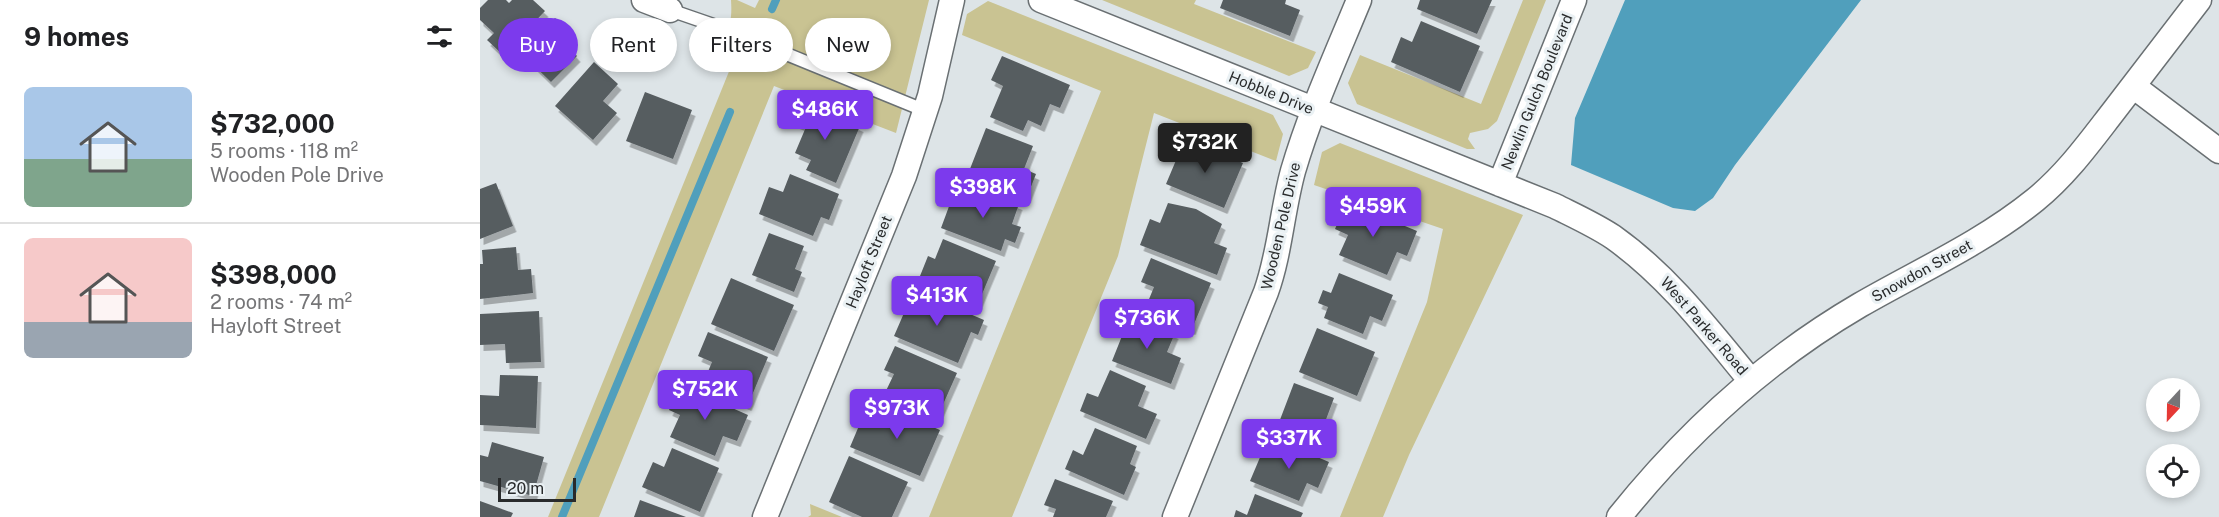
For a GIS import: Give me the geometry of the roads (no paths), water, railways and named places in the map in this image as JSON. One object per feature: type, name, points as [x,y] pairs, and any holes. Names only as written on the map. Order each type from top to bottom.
[{"type":"street","points":[[644,0],[669,10]]},
{"type":"street","name":"Hayloft Street","points":[[765,517],[904,176],[926,111],[952,0]]},
{"type":"street","name":"Hobble Drive","points":[[1041,0],[1500,184]]},
{"type":"street","name":"Wooden Pole Drive","points":[[1175,517],[1269,283],[1278,249],[1289,186],[1314,110],[1359,0]]},
{"type":"street","name":"Newlin Gulch Boulevard","points":[[1500,184],[1574,0]]},
{"type":"street","name":"Snowdon Street","points":[[1619,517],[1673,454],[1725,402],[1786,354],[1848,312],[1988,234],[2023,210],[2046,190],[2074,163],[2199,0]]},
{"type":"street","points":[[2133,86],[2219,151]]},
{"type":"street","name":"West Parker Road","points":[[1500,184],[1582,219],[1611,236],[1639,257],[1673,289],[1751,381]]},
{"type":"lane","points":[[669,10],[725,29],[926,111]]},
{"type":"water","points":[[1625,0],[1861,0],[1735,165],[1713,198],[1695,211],[1673,208],[1571,165],[1575,118]]},
{"type":"waterway","points":[[772,9],[776,0]]},
{"type":"waterway","points":[[562,517],[730,112]]}]
